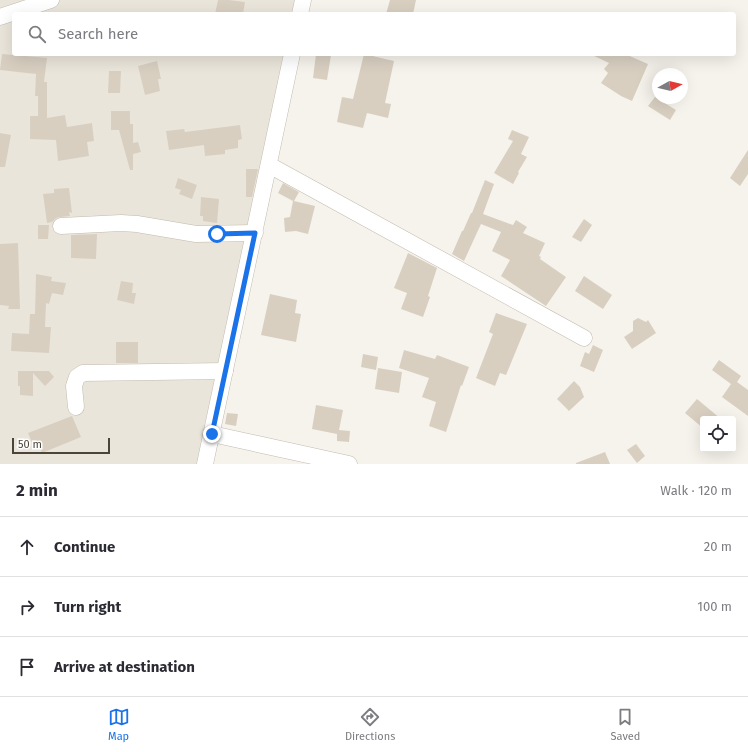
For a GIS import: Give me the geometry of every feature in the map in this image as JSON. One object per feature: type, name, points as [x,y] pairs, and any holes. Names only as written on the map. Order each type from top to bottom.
[{"type":"street","points":[[15,12],[50,0]]},
{"type":"street","points":[[300,12],[303,0]]},
{"type":"street","points":[[0,17],[12,13]]},
{"type":"street","points":[[205,464],[292,56]]},
{"type":"street","points":[[269,166],[584,338]]},
{"type":"street","points":[[61,226],[121,223],[137,224],[196,234],[255,233]]},
{"type":"street","points":[[76,407],[74,386],[77,377],[83,374],[225,371]]},
{"type":"street","points":[[212,434],[349,464]]},
{"type":"shaded area","points":[[0,0],[308,0],[305,12],[12,12],[12,56],[296,56],[200,464],[0,464]]},
{"type":"building","points":[[218,0],[245,2],[243,12],[215,12]]},
{"type":"building","points":[[390,0],[416,0],[413,12],[387,12]]},
{"type":"building","points":[[2,54],[47,58],[44,82],[47,82],[47,118],[65,115],[67,127],[92,123],[94,141],[87,142],[89,156],[58,161],[56,140],[30,139],[30,116],[38,116],[38,96],[35,96],[36,74],[0,70]]},
{"type":"building","points":[[316,56],[331,56],[327,80],[313,78]]},
{"type":"building","points":[[364,56],[373,56],[394,61],[385,103],[391,104],[388,118],[367,113],[363,128],[337,122],[342,97],[353,99]]},
{"type":"building","points":[[594,56],[630,56],[648,64],[632,101],[601,83],[608,73],[604,69],[609,63]]},
{"type":"building","points":[[157,61],[161,79],[158,79],[160,91],[145,95],[138,66]]},
{"type":"building","points":[[109,71],[121,71],[120,93],[108,93]]},
{"type":"building","points":[[652,101],[652,104],[666,104],[676,110],[670,120],[648,106]]},
{"type":"building","points":[[111,111],[130,111],[130,124],[133,124],[133,143],[138,142],[141,152],[133,154],[133,170],[130,170],[119,130],[111,130]]},
{"type":"building","points":[[240,125],[242,139],[238,140],[238,148],[225,150],[225,154],[205,156],[204,145],[169,150],[166,131],[184,129],[185,132]]},
{"type":"building","points":[[512,130],[529,137],[521,154],[527,157],[513,184],[494,173],[513,141],[508,139]]},
{"type":"building","points":[[0,133],[11,135],[5,167],[0,167]]},
{"type":"building","points":[[748,150],[748,174],[740,186],[730,178]]},
{"type":"building","points":[[246,169],[258,169],[252,197],[246,197]]},
{"type":"building","points":[[178,178],[197,185],[192,199],[179,194],[181,190],[175,188]]},
{"type":"building","points":[[485,180],[494,184],[483,214],[513,225],[516,220],[527,227],[523,233],[545,243],[539,256],[541,257],[540,259],[566,277],[546,306],[501,276],[510,260],[492,251],[501,232],[481,224],[464,261],[452,254],[472,213]]},
{"type":"building","points":[[283,183],[299,192],[294,201],[315,206],[308,234],[296,231],[285,232],[284,218],[290,217],[293,201],[278,193]]},
{"type":"building","points":[[69,188],[72,213],[69,212],[70,216],[56,218],[52,222],[47,223],[43,194],[54,193],[54,189]]},
{"type":"building","points":[[201,197],[219,199],[217,223],[203,221],[203,216],[200,216]]},
{"type":"building","points":[[584,219],[592,225],[581,242],[572,237]]},
{"type":"building","points":[[38,225],[49,225],[48,239],[38,239]]},
{"type":"building","points":[[97,234],[96,259],[71,258],[71,235]]},
{"type":"building","points":[[18,243],[20,309],[8,309],[9,306],[0,305],[0,244]]},
{"type":"building","points":[[408,253],[437,268],[428,296],[430,297],[423,317],[401,309],[407,293],[394,288]]},
{"type":"building","points":[[36,274],[52,277],[51,281],[66,283],[63,295],[52,293],[49,304],[46,303],[45,327],[51,327],[49,353],[11,351],[12,333],[29,334],[30,314],[35,314]]},
{"type":"building","points":[[584,276],[612,295],[603,309],[575,291]]},
{"type":"building","points":[[121,281],[133,283],[132,293],[136,293],[134,304],[117,300]]},
{"type":"building","points":[[270,294],[297,300],[295,313],[301,314],[296,342],[261,335]]},
{"type":"building","points":[[496,313],[527,324],[506,375],[500,373],[495,386],[476,378],[493,334],[489,332]]},
{"type":"building","points":[[638,318],[646,322],[648,320],[656,333],[632,349],[624,337],[633,331],[633,321]]},
{"type":"building","points":[[116,342],[138,342],[138,363],[116,363]]},
{"type":"building","points":[[593,345],[603,350],[594,372],[580,366],[585,352],[589,354]]},
{"type":"building","points":[[404,350],[435,359],[437,355],[469,367],[462,386],[461,385],[446,432],[429,426],[436,402],[422,397],[429,378],[399,368]]},
{"type":"building","points":[[363,354],[378,357],[376,370],[361,367]]},
{"type":"building","points":[[719,360],[741,376],[737,382],[748,390],[748,416],[722,397],[731,384],[712,370]]},
{"type":"building","points":[[378,368],[402,372],[399,393],[375,389]]},
{"type":"building","points":[[18,371],[49,371],[54,377],[45,386],[33,373],[33,396],[20,395],[20,386],[18,386]]},
{"type":"building","points":[[574,381],[580,387],[584,397],[569,411],[557,399]]},
{"type":"building","points":[[697,399],[717,416],[700,416],[700,426],[685,413]]},
{"type":"building","points":[[316,405],[343,410],[339,430],[350,431],[349,442],[337,441],[337,434],[312,429]]},
{"type":"building","points":[[227,413],[238,414],[236,426],[225,424]]},
{"type":"building","points":[[72,416],[81,437],[42,453],[40,448],[35,450],[28,433]]},
{"type":"building","points":[[636,444],[645,456],[637,463],[627,450]]},
{"type":"building","points":[[605,452],[610,464],[576,464],[576,463]]},
{"type":"route","points":[[212,434],[255,233],[217,234]]}]
